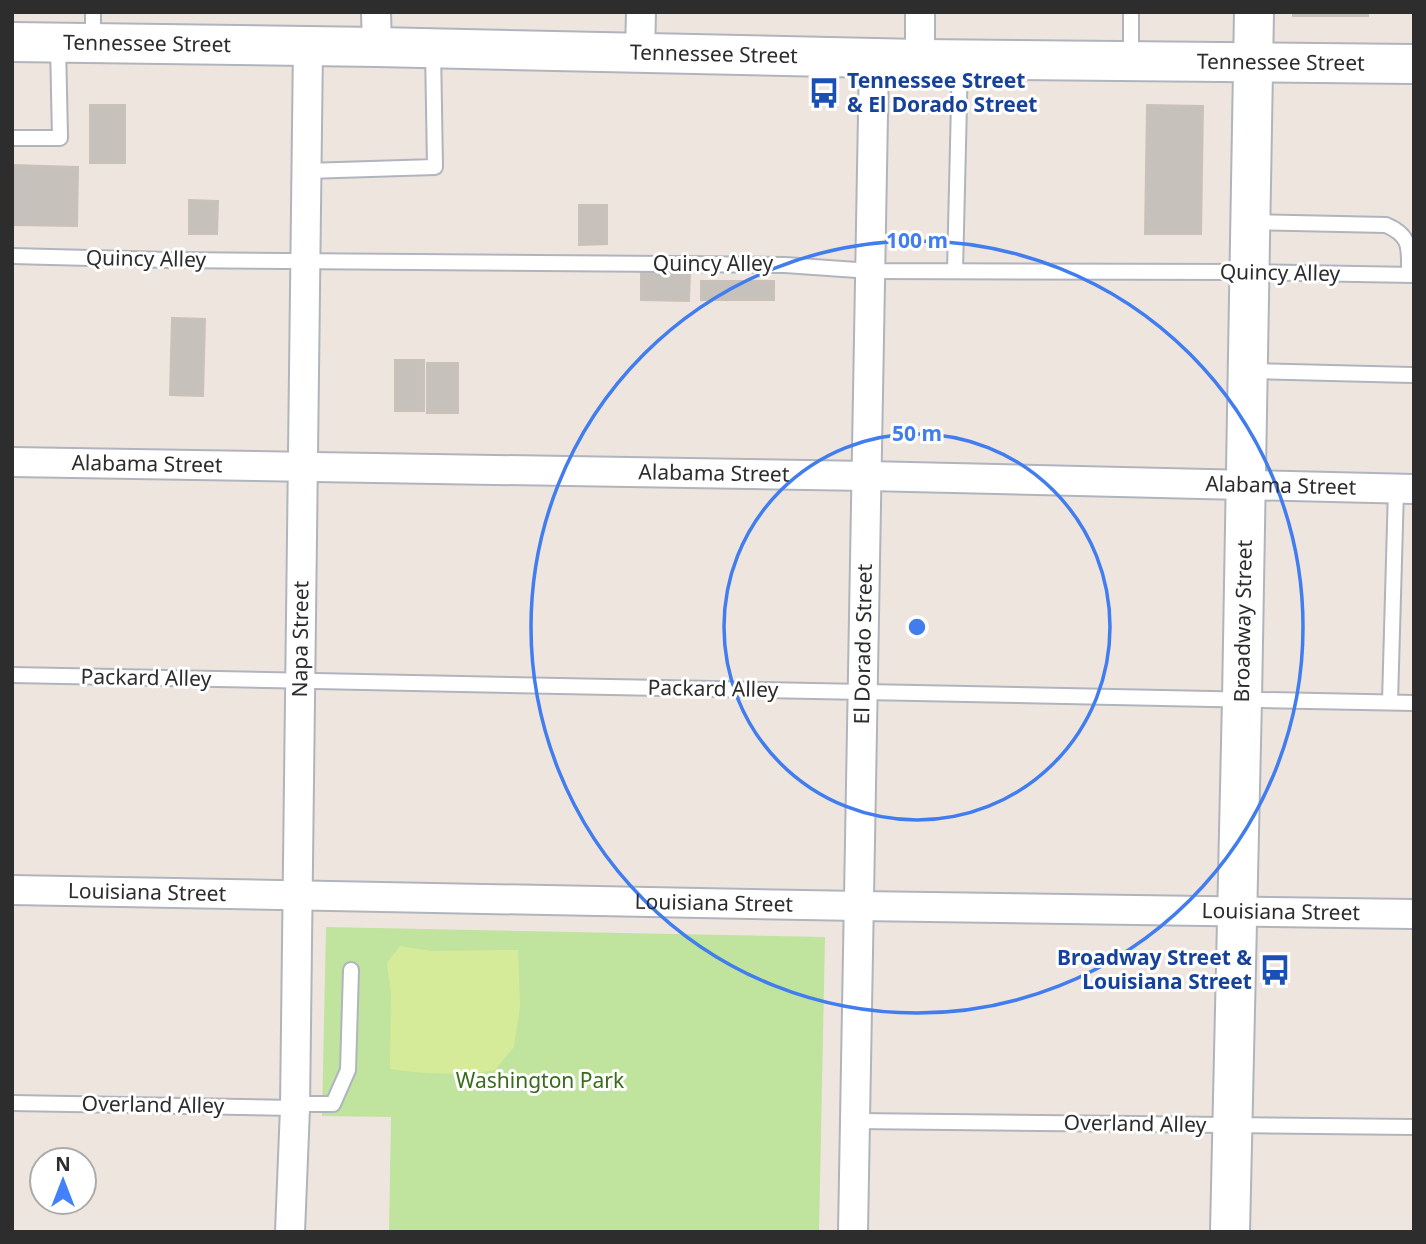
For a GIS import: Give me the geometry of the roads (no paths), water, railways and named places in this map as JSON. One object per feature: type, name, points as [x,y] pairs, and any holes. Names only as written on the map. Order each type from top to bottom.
[{"type":"main road","name":"Broadway Street","points":[[1230,1232],[1254,12]]},
{"type":"main road","name":"Tennessee Street","points":[[12,42],[81,32],[308,46],[376,30],[433,48],[960,60],[1414,64]]},
{"type":"street","points":[[640,53],[641,12]]},
{"type":"street","points":[[919,59],[920,12]]},
{"type":"street","name":"Napa Street","points":[[290,1232],[295,1106],[308,46]]},
{"type":"street","name":"El Dorado Street","points":[[853,1232],[874,58]]},
{"type":"street","name":"Alabama Street","points":[[12,462],[867,476],[1405,489]]},
{"type":"street","name":"Louisiana Street","points":[[12,890],[1414,914]]},
{"type":"lane","points":[[1130,60],[1131,12]]},
{"type":"lane","points":[[12,138],[60,138],[81,32]]},
{"type":"lane","points":[[306,171],[436,167],[433,48]]},
{"type":"lane","points":[[955,271],[960,60]]},
{"type":"lane","points":[[1250,222],[1386,225],[1399,230],[1406,240],[1412,275]]},
{"type":"lane","name":"Quincy Alley","points":[[12,256],[168,260],[785,265],[871,271],[1412,275]]},
{"type":"lane","points":[[1247,371],[1412,375]]},
{"type":"lane","points":[[1390,702],[1405,489]]},
{"type":"lane","name":"Packard Alley","points":[[12,676],[1414,703]]},
{"type":"lane","name":"Overland Alley","points":[[12,1103],[295,1106],[333,1104],[348,1070],[352,970]]},
{"type":"lane","name":"Overland Alley","points":[[856,1121],[1414,1127]]},
{"type":"place","name":"Tennessee Street & El Dorado Street","points":[[824,93]]},
{"type":"place","name":"Broadway Street & Louisiana Street","points":[[1275,970]]},
{"type":"park label","name":"Washington Park","points":[[540,1081]]}]
